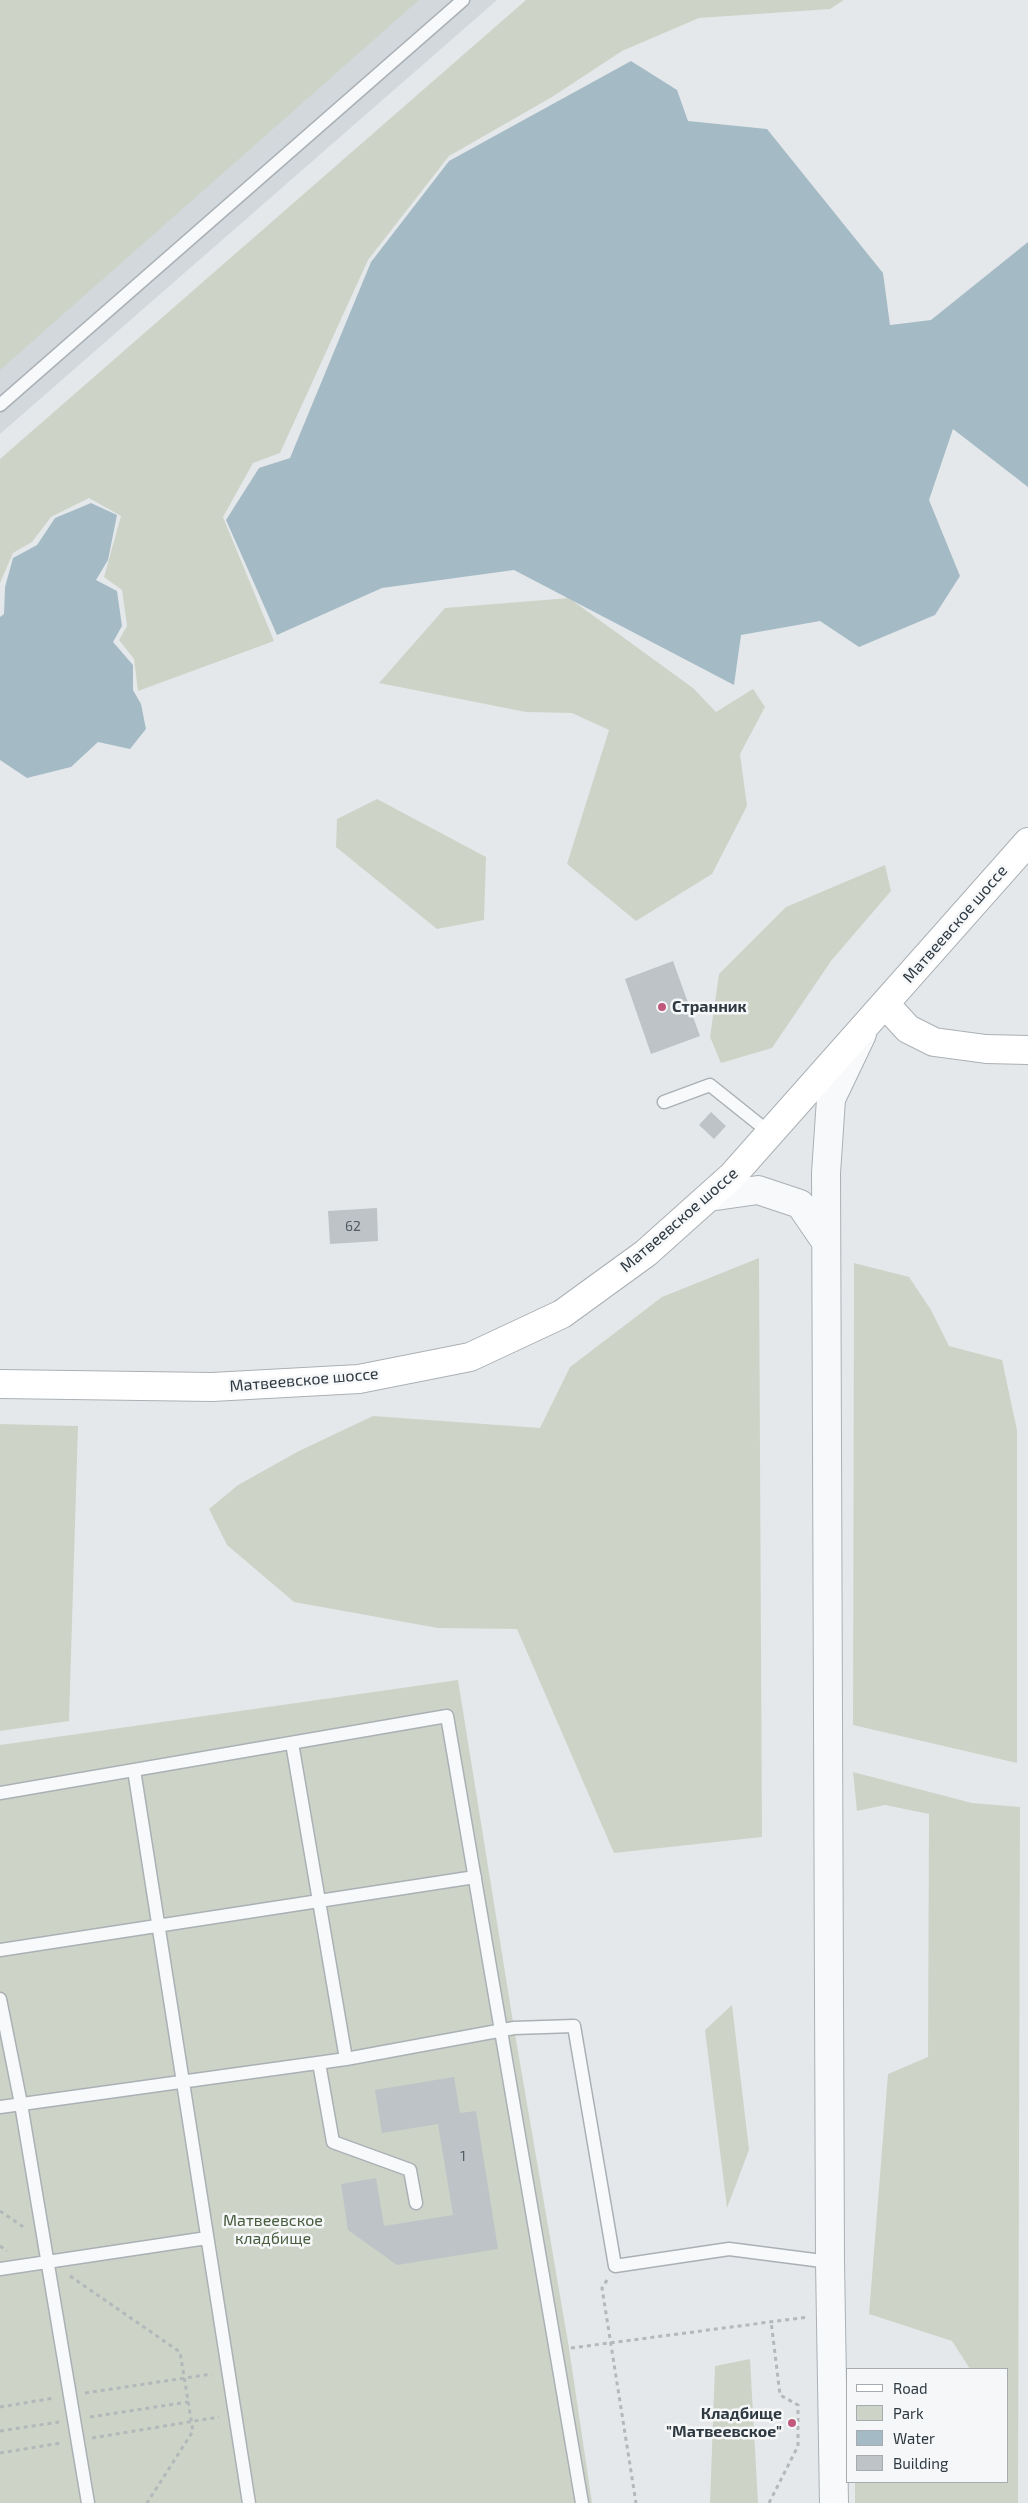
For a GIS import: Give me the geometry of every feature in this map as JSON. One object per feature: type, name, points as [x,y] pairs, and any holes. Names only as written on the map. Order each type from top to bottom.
[{"type":"main road","name":"Матвеевское шоссе","points":[[0,1384],[212,1387],[349,1380],[470,1356],[562,1314],[646,1253],[732,1176],[1028,842]]},
{"type":"main road","points":[[885,1004],[908,1029],[934,1042],[986,1049],[1028,1050]]},
{"type":"street","points":[[834,2503],[830,2262],[826,1173],[831,1099],[865,1028]]},
{"type":"street","points":[[709,1197],[758,1190],[800,1204],[826,1242]]},
{"type":"lane","points":[[0,406],[463,0]]},
{"type":"lane","points":[[664,1102],[710,1085],[770,1133]]},
{"type":"lane","points":[[0,1793],[447,1716],[582,2503]]},
{"type":"lane","points":[[292,1743],[346,2059]]},
{"type":"lane","points":[[134,1770],[249,2503]]},
{"type":"lane","points":[[0,1950],[158,1924],[475,1877]]},
{"type":"lane","points":[[0,1999],[44,2241],[88,2503]]},
{"type":"lane","points":[[0,2107],[346,2059],[502,2032],[514,2028],[574,2026],[615,2266],[729,2249],[830,2262]]},
{"type":"lane","points":[[319,2063],[333,2142],[410,2170],[416,2203]]},
{"type":"lane","points":[[0,2269],[47,2260],[207,2238]]},
{"type":"path","points":[[0,2210],[44,2241]]},
{"type":"path","points":[[47,2260],[180,2352],[193,2431],[147,2503]]},
{"type":"path","points":[[615,2266],[602,2288],[636,2503]]},
{"type":"path","points":[[557,2350],[831,2314]]},
{"type":"path","points":[[769,2503],[798,2446],[798,2405],[780,2395],[771,2322]]},
{"type":"path","points":[[0,2407],[228,2371]]},
{"type":"path","points":[[0,2431],[188,2402]]},
{"type":"path","points":[[0,2452],[235,2415]]},
{"type":"shaded area","points":[[0,0],[497,0],[0,434]]},
{"type":"green space","points":[[0,0],[419,0],[0,370]]},
{"type":"green space","points":[[526,0],[844,0],[830,9],[699,18],[622,51],[552,97],[449,156],[368,260],[280,453],[253,463],[223,517],[274,641],[138,691],[134,659],[119,640],[127,626],[122,590],[104,577],[121,516],[89,498],[51,517],[32,542],[13,553],[0,583],[0,459]]},
{"type":"green space","points":[[569,598],[693,688],[716,712],[753,689],[765,707],[740,754],[747,806],[712,874],[636,921],[567,864],[609,730],[572,713],[526,712],[379,683],[445,608]]},
{"type":"green space","points":[[377,799],[486,857],[484,920],[437,929],[336,847],[337,819]]},
{"type":"green space","points":[[885,865],[891,891],[831,961],[772,1048],[721,1063],[710,1037],[719,974],[786,907]]},
{"type":"green space","points":[[759,1258],[762,1837],[614,1853],[517,1629],[438,1628],[294,1602],[227,1545],[209,1509],[238,1485],[299,1451],[373,1416],[540,1428],[570,1367],[662,1297]]},
{"type":"green space","points":[[854,1263],[909,1277],[931,1310],[949,1346],[1002,1360],[1017,1430],[1017,1763],[853,1725]]},
{"type":"green space","points":[[0,1424],[78,1426],[69,1721],[0,1731]]},
{"type":"green space","name":"Матвеевское кладбище","points":[[458,1680],[514,2028],[569,2348],[592,2503],[0,2503],[0,1745]]},
{"type":"green space","points":[[853,1772],[972,1803],[1020,1807],[1018,2503],[855,2503],[855,2483],[1008,2483],[1008,2368],[969,2368],[952,2341],[869,2314],[888,2074],[928,2057],[929,1814],[885,1805],[857,1811]]},
{"type":"green space","points":[[732,2005],[749,2150],[727,2208],[705,2030]]},
{"type":"green space","points":[[750,2359],[758,2503],[710,2503],[715,2366]]},
{"type":"water","points":[[631,61],[677,90],[688,121],[767,129],[883,273],[890,325],[931,320],[1028,242],[1028,487],[953,429],[929,500],[960,576],[935,615],[859,647],[820,621],[741,635],[734,685],[514,570],[382,588],[277,635],[226,520],[259,468],[290,458],[371,262],[449,161]]},
{"type":"water","points":[[91,503],[117,515],[108,560],[96,580],[117,591],[122,626],[113,642],[133,665],[133,690],[141,704],[146,729],[130,749],[98,742],[71,767],[27,778],[0,760],[0,617],[4,614],[5,587],[13,558],[37,545],[55,518]]},
{"type":"building","name":"Странник","points":[[673,961],[700,1036],[651,1054],[625,979]]},
{"type":"building","points":[[711,1112],[726,1126],[714,1139],[699,1125]]},
{"type":"building","points":[[377,1208],[378,1241],[330,1244],[328,1211]]},
{"type":"building","points":[[454,2077],[460,2113],[476,2111],[498,2249],[397,2265],[348,2230],[341,2184],[376,2178],[384,2226],[453,2215],[438,2124],[382,2133],[375,2090]]},
{"type":"place","name":"Странник","points":[[662,1007]]},
{"type":"place","name":"Кладбище \"Матвеевское\"","points":[[792,2423]]}]
